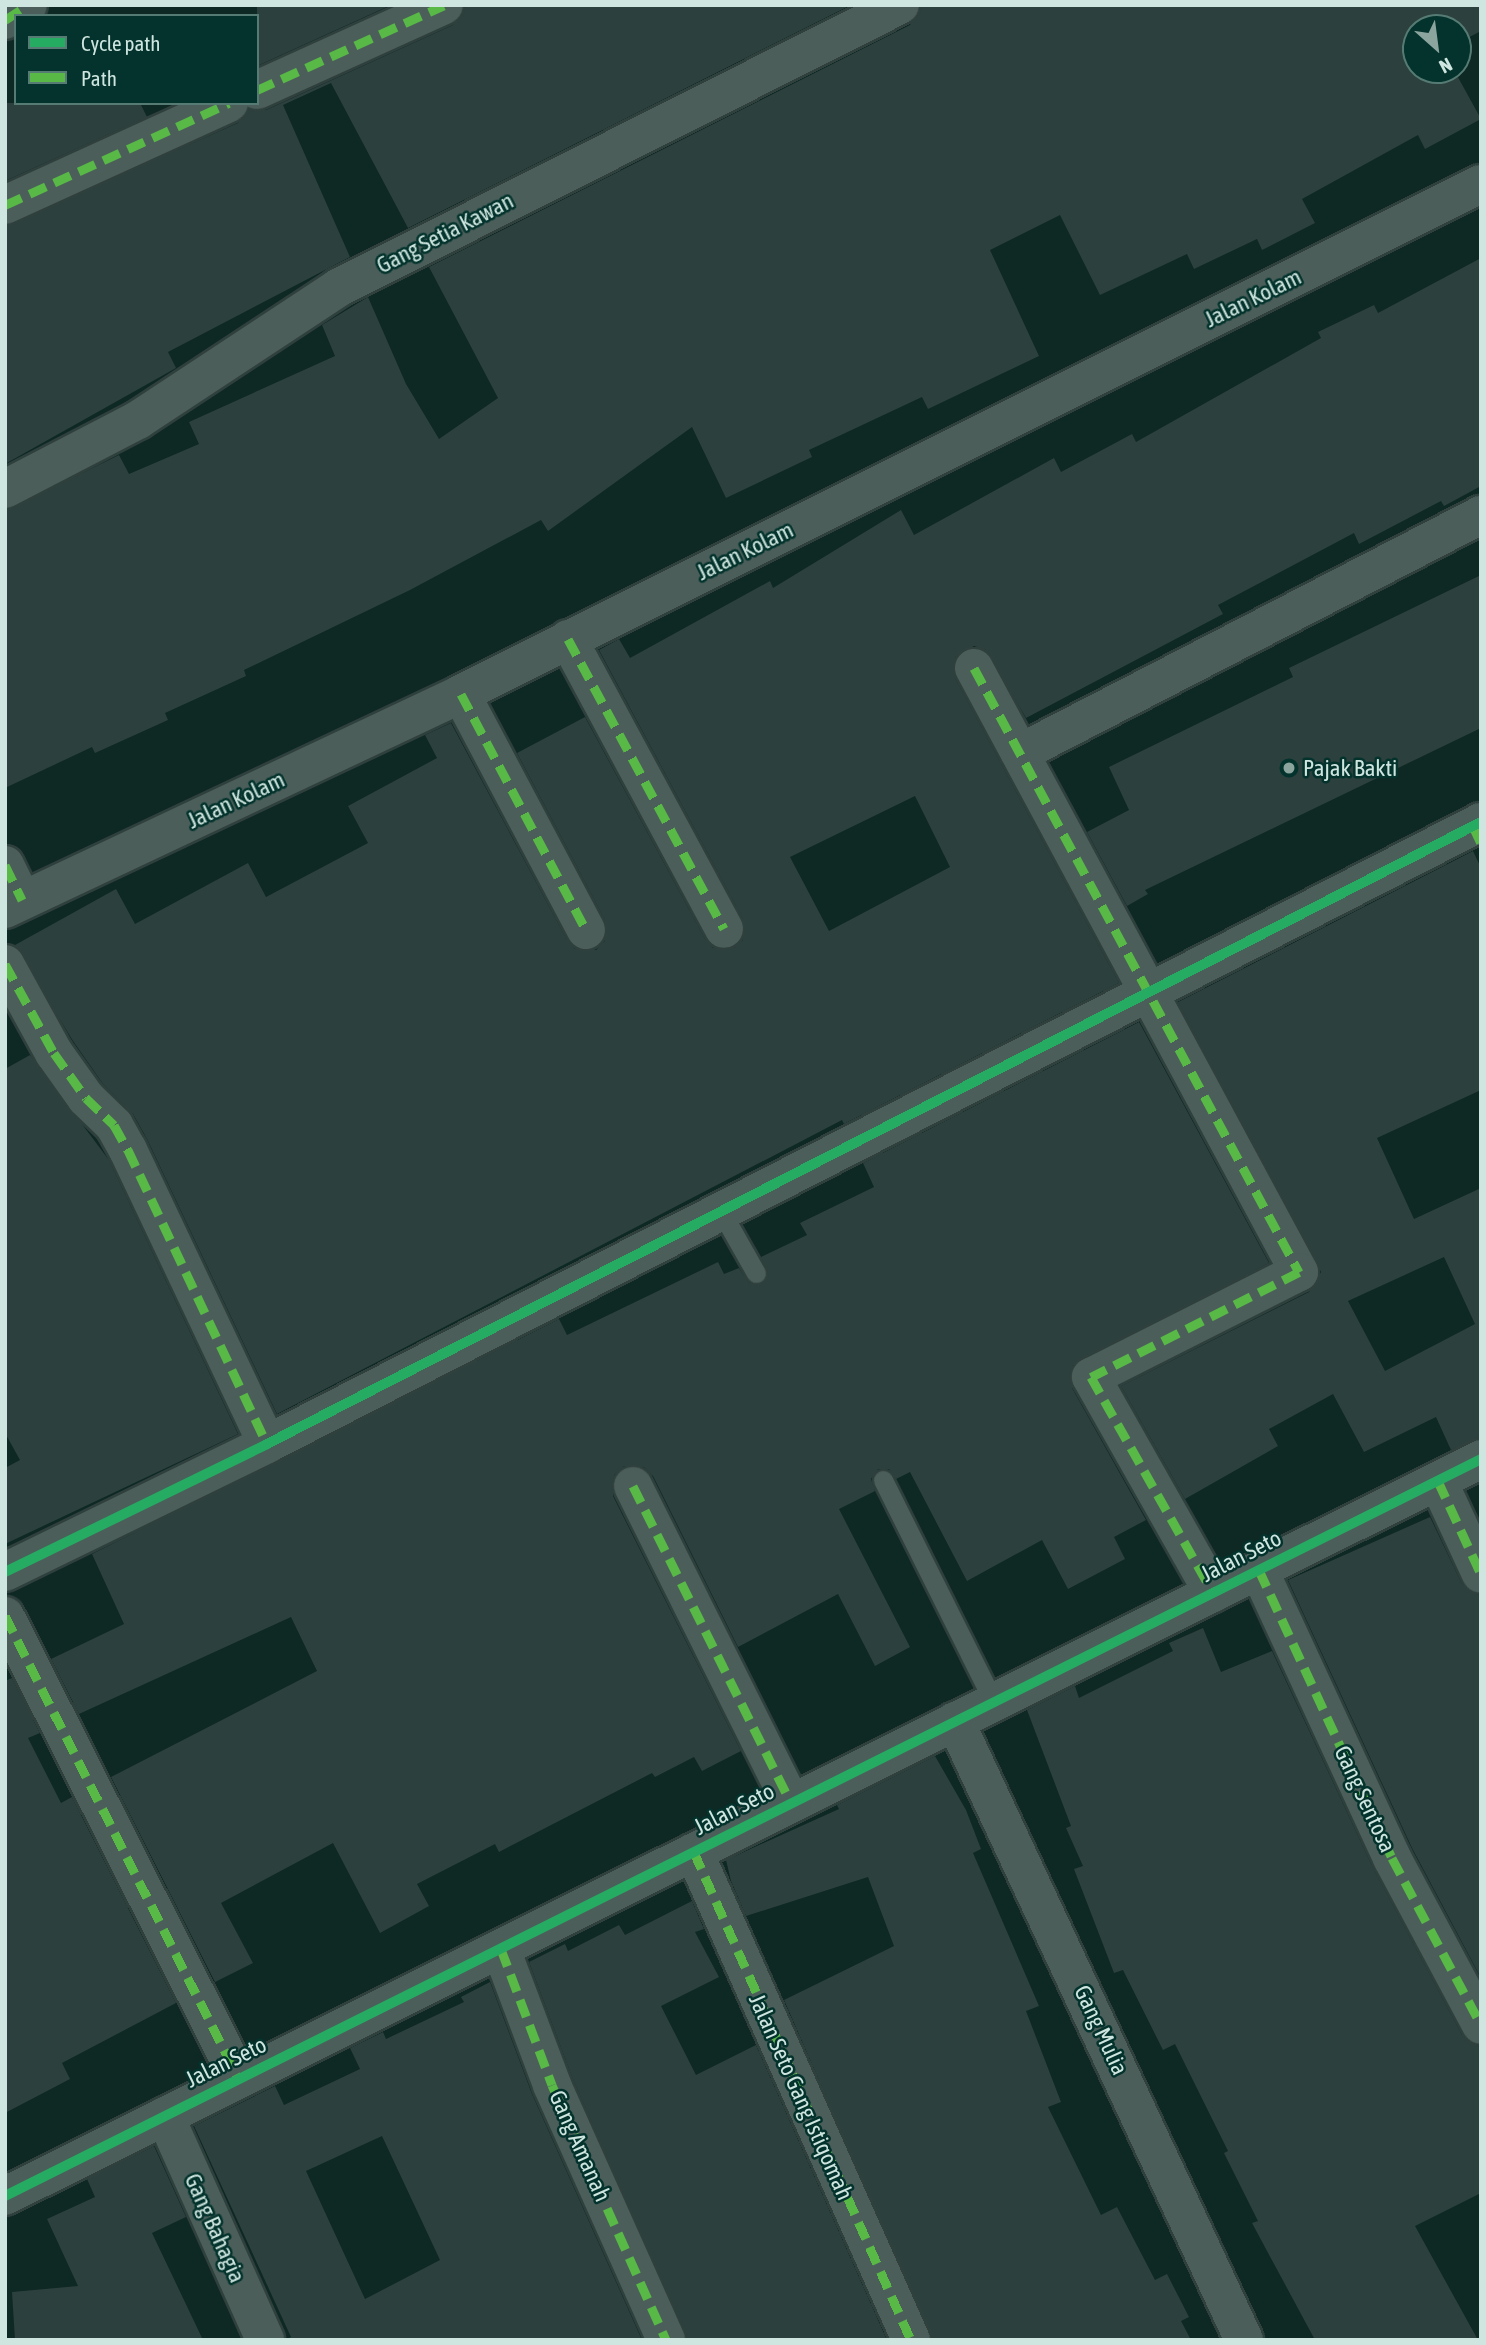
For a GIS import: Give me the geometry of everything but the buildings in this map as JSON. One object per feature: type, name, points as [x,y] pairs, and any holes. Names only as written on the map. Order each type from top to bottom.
[{"type":"street","points":[[5,20],[27,5]]},
{"type":"street","points":[[259,89],[444,5]]},
{"type":"street","name":"Gang Setia Kawan","points":[[5,489],[138,420],[338,288],[900,5]]},
{"type":"street","points":[[5,205],[225,105]]},
{"type":"street","name":"Jalan Kolam","points":[[14,904],[461,694],[1481,184]]},
{"type":"street","points":[[1020,752],[1481,515]]},
{"type":"street","points":[[568,639],[724,929]]},
{"type":"street","points":[[974,668],[1299,1272],[1091,1377],[1213,1593]]},
{"type":"street","points":[[461,694],[586,930]]},
{"type":"street","points":[[5,1572],[267,1444],[1478,831]]},
{"type":"street","points":[[5,865],[14,904]]},
{"type":"street","points":[[5,964],[54,1053],[86,1098],[114,1125],[128,1150],[267,1444]]},
{"type":"street","name":"Jalan Seto","points":[[5,2196],[1481,1459]]},
{"type":"street","points":[[1438,1481],[1481,1574]]},
{"type":"street","points":[[633,1486],[792,1803]]},
{"type":"street","name":"Gang Sentosa","points":[[1259,1570],[1392,1858],[1481,2025]]},
{"type":"street","points":[[5,1616],[239,2079]]},
{"type":"street","name":"Gang Mulia","points":[[955,1721],[1244,2340]]},
{"type":"street","name":"Jalan Seto Gang Istiqomah","points":[[694,1852],[911,2340]]},
{"type":"street","name":"Gang Amanah","points":[[501,1949],[552,2085],[666,2340]]},
{"type":"street","name":"Gang Bahagia","points":[[165,2116],[265,2340]]},
{"type":"lane","points":[[722,1213],[756,1273]]},
{"type":"lane","points":[[883,1480],[993,1703]]},
{"type":"marked path","points":[[14,14],[28,5]]},
{"type":"marked path","points":[[259,89],[444,5]]},
{"type":"marked path","points":[[5,20],[14,14]]},
{"type":"marked path","points":[[5,205],[225,105]]},
{"type":"marked path","points":[[568,639],[724,929]]},
{"type":"marked path","points":[[974,668],[1299,1272],[1091,1377],[1213,1593]]},
{"type":"marked path","points":[[461,694],[586,930]]},
{"type":"marked path","points":[[1473,826],[1481,843]]},
{"type":"marked path","points":[[5,865],[22,900]]},
{"type":"marked path","points":[[5,964],[54,1053],[86,1098],[114,1125],[128,1150],[267,1444]]},
{"type":"marked path","points":[[1438,1481],[1481,1574]]},
{"type":"marked path","points":[[633,1486],[791,1803]]},
{"type":"marked path","points":[[1259,1570],[1392,1858],[1481,2025]]},
{"type":"marked path","points":[[5,1616],[239,2079]]},
{"type":"marked path","points":[[694,1852],[911,2340]]},
{"type":"marked path","points":[[501,1949],[552,2085],[666,2340]]},
{"type":"cycle path","points":[[5,1572],[267,1444],[1481,822]]},
{"type":"cycle path","points":[[5,2196],[1481,1459]]},
{"type":"place","name":"Pajak Bakti","points":[[1289,768]]}]
